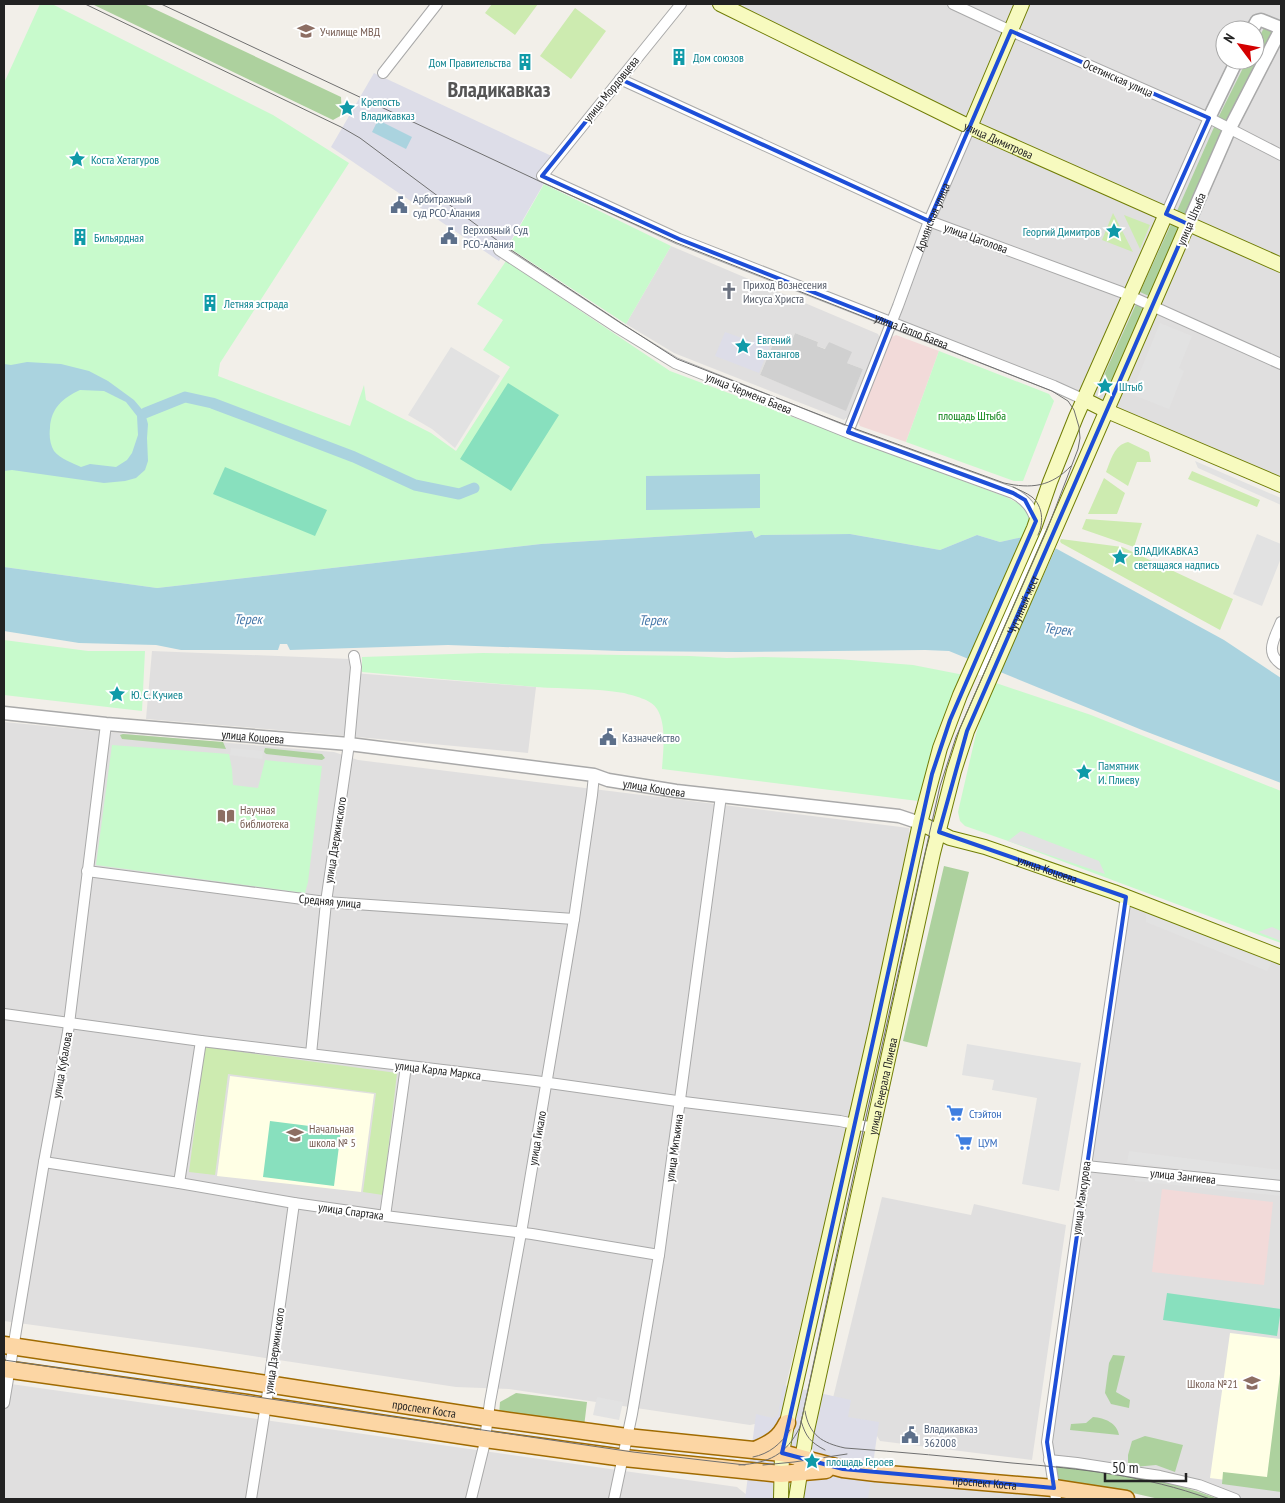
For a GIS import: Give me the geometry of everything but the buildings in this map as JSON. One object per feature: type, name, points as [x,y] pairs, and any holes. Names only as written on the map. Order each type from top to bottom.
[{"type":"main road","name":"улица Димитрова","points":[[720,4],[970,127],[1281,265]]},
{"type":"main road","name":"Армянская улица","points":[[970,127],[1022,4]]},
{"type":"main road","name":"улица Штыба","points":[[1085,400],[1166,214]]},
{"type":"main road","name":"улица Штыба","points":[[1107,411],[1188,224]]},
{"type":"main road","name":"улица Гаппо Баева","points":[[1085,400],[1281,485]]},
{"type":"main road","name":"Чугунный мост","points":[[971,672],[1035,525],[1050,482],[1085,400]]},
{"type":"main road","name":"Чугунный мост","points":[[990,678],[1107,411]]},
{"type":"main road","name":"улица Генерала Плиева","points":[[781,1499],[782,1453],[787,1424],[855,1124],[920,823],[940,748],[971,672]]},
{"type":"main road","name":"улица Генерала Плиева","points":[[796,1499],[800,1466],[933,852],[954,771],[967,731],[990,678]]},
{"type":"main road","name":"улица Коцоева","points":[[920,823],[950,838],[1126,896],[1281,957]]},
{"type":"main road","name":"проспект Коста","points":[[8,1346],[488,1418],[627,1437],[782,1453],[800,1466]]},
{"type":"main road","name":"проспект Коста","points":[[7,1369],[624,1458],[781,1474],[800,1466],[843,1469],[1055,1494],[1126,1499]]},
{"type":"main road","points":[[754,1451],[776,1439],[782,1434],[787,1424]]},
{"type":"street","points":[[383,73],[437,4]]},
{"type":"street","name":"улица Мордовцева","points":[[542,176],[681,4]]},
{"type":"street","name":"Осетинская улица","points":[[953,4],[1011,32],[1209,118],[1281,155]]},
{"type":"street","name":"улица Штыба","points":[[1188,224],[1230,128],[1281,29],[1265,22]]},
{"type":"street","name":"улица Штыба","points":[[1166,214],[1232,70]]},
{"type":"street","name":"улица Цаголова","points":[[620,79],[929,220],[1153,305],[1281,364]]},
{"type":"street","name":"Армянская улица","points":[[848,432],[929,220],[970,127]]},
{"type":"street","name":"улица Гаппо Баева","points":[[542,176],[678,239],[1054,386],[1085,400]]},
{"type":"street","name":"улица Чермена Баева","points":[[499,250],[675,363],[848,432],[1019,496],[1025,500],[1033,511],[1035,525]]},
{"type":"street","points":[[1281,622],[1271,650],[1273,656],[1281,664]]},
{"type":"street","name":"улица Дзержинского","points":[[311,1054],[326,902],[349,744],[356,667],[354,656]]},
{"type":"street","name":"улица Коцоева","points":[[4,712],[106,724],[349,744],[594,775],[608,780],[676,791],[899,816],[920,823]]},
{"type":"street","name":"улица Кубалова","points":[[4,1403],[8,1346],[69,1023],[106,724]]},
{"type":"street","name":"улица Гикало","points":[[471,1499],[485,1439],[521,1233],[574,920],[594,775]]},
{"type":"street","name":"улица Митькина","points":[[614,1499],[624,1458],[659,1255],[721,796]]},
{"type":"street","name":"Средняя улица","points":[[87,871],[326,902],[574,920]]},
{"type":"street","name":"улица Мамсурова","points":[[1055,1494],[1047,1442],[1126,896]]},
{"type":"street","name":"улица Карла Маркса","points":[[4,1014],[200,1041],[840,1121],[872,1128]]},
{"type":"street","points":[[179,1183],[200,1041]]},
{"type":"street","points":[[385,1216],[406,1066]]},
{"type":"street","name":"улица Спартака","points":[[44,1162],[294,1203],[521,1233],[659,1255]]},
{"type":"street","name":"улица Зангиева","points":[[1086,1166],[1281,1186]]},
{"type":"street","name":"улица Дзержинского","points":[[251,1499],[294,1203]]},
{"type":"street","points":[[1050,1460],[1160,1476],[1199,1485],[1235,1499]]},
{"type":"highlighted area","points":[[1011,31],[1209,118],[1166,214],[1188,224],[967,731],[939,832],[1126,897],[1047,1442],[1054,1488],[843,1469],[782,1453],[932,774],[950,720],[1036,521],[1025,500],[1013,493],[848,432],[891,323],[679,239],[542,176],[620,79],[929,221]]},
{"type":"shaded area","points":[[720,4],[1281,4],[1281,485],[891,323],[969,127]]},
{"type":"shaded area","points":[[374,73],[558,159],[499,261],[331,147]]},
{"type":"shaded area","points":[[671,246],[878,334],[880,338],[849,416],[844,420],[674,353],[626,324]],"holes":[[[795,333],[818,342],[817,346],[826,349],[829,342],[847,363],[863,369],[846,410],[760,375],[776,337],[791,343]]]},
{"type":"shaded area","points":[[1160,323],[1192,336],[1179,368],[1184,371],[1169,409],[1131,394]]},
{"type":"shaded area","points":[[725,332],[753,342],[757,332],[773,338],[759,373],[715,356]]},
{"type":"shaded area","points":[[795,333],[818,342],[817,346],[825,349],[829,342],[852,352],[847,363],[863,369],[846,411],[760,375],[776,337],[791,343]]},
{"type":"shaded area","points":[[896,335],[939,351],[906,442],[860,426],[857,419],[888,339]]},
{"type":"shaded area","points":[[451,347],[500,376],[455,448],[432,429],[408,415]]},
{"type":"shaded area","points":[[1195,461],[1281,498],[1281,505],[1198,468]]},
{"type":"shaded area","points":[[1257,534],[1281,544],[1281,558],[1262,606],[1233,594]]},
{"type":"shaded area","points":[[152,651],[350,659],[353,673],[536,687],[528,753],[146,719]]},
{"type":"shaded area","points":[[4,722],[334,752],[358,760],[909,828],[910,835],[856,1100],[778,1417],[773,1420],[750,1425],[509,1389],[456,1387],[200,1348],[4,1321]]},
{"type":"shaded area","points":[[231,748],[263,751],[262,759],[230,755]]},
{"type":"shaded area","points":[[1021,831],[1099,861],[1105,874],[1008,841]]},
{"type":"shaded area","points":[[1126,897],[1281,957],[1281,1499],[1235,1499],[1199,1485],[1049,1460]]},
{"type":"shaded area","points":[[1146,912],[1271,963],[1267,971],[1146,922]]},
{"type":"shaded area","points":[[1272,927],[1281,931],[1281,941],[1258,932]]},
{"type":"shaded area","points":[[967,1044],[1081,1063],[1059,1191],[1022,1184],[1037,1098],[992,1090],[994,1080],[962,1075]]},
{"type":"shaded area","name":"Начальная школа № 5","points":[[230,1076],[374,1094],[361,1192],[217,1176]]},
{"type":"shaded area","points":[[1129,1151],[1281,1170],[1281,1182],[1127,1162]]},
{"type":"shaded area","points":[[1135,1173],[1281,1189],[1281,1196],[1135,1181]]},
{"type":"shaded area","points":[[1162,1189],[1273,1202],[1264,1285],[1152,1272]]},
{"type":"shaded area","points":[[882,1197],[971,1215],[974,1204],[1066,1225],[1032,1460],[880,1441],[874,1431],[853,1427],[832,1402]]},
{"type":"shaded area","name":"Школа №21","points":[[1230,1333],[1281,1339],[1281,1426],[1273,1486],[1210,1478]]},
{"type":"shaded area","points":[[4,1383],[737,1487],[752,1499],[4,1499]]},
{"type":"shaded area","name":"площадь Героев","points":[[783,1385],[851,1400],[848,1417],[879,1422],[868,1499],[745,1499],[756,1414],[773,1418],[778,1415]]},
{"type":"shaded area","points":[[597,1397],[623,1402],[619,1420],[593,1415]]},
{"type":"shaded area","points":[[799,1472],[1126,1499],[796,1499]]},
{"type":"green space","points":[[40,4],[52,4],[273,115],[349,163],[220,363],[218,376],[350,426],[364,385],[366,400],[431,433],[456,451],[510,367],[483,350],[503,320],[477,304],[506,261],[670,371],[1006,497],[1020,504],[1031,517],[1023,537],[1000,542],[977,535],[940,550],[850,534],[761,535],[755,538],[752,531],[541,544],[157,588],[4,567],[4,83]]},
{"type":"green space","points":[[92,4],[144,4],[341,97],[342,115],[333,120]]},
{"type":"green space","points":[[492,4],[538,4],[515,35],[485,13]]},
{"type":"green space","points":[[575,8],[606,31],[571,79],[540,56]]},
{"type":"green space","points":[[1266,24],[1274,28],[1265,46]]},
{"type":"green space","points":[[1242,70],[1253,70],[1227,123],[1218,118]]},
{"type":"green space","points":[[1215,125],[1223,129],[1185,214],[1177,211]]},
{"type":"green space","points":[[544,184],[671,246],[626,324],[508,247]]},
{"type":"green space","points":[[1113,213],[1133,252],[1102,240]]},
{"type":"green space","points":[[1124,215],[1150,225],[1140,249]]},
{"type":"green space","points":[[1173,220],[1183,224],[1151,297],[1140,292]]},
{"type":"green space","points":[[1137,302],[1146,306],[1108,389],[1100,384]]},
{"type":"green space","name":"площадь Штыба","points":[[939,351],[1049,394],[1054,401],[1023,481],[1014,481],[906,442]]},
{"type":"green space","points":[[508,383],[559,415],[511,491],[460,459]]},
{"type":"green space","points":[[1128,442],[1149,452],[1151,462],[1137,462],[1128,486],[1106,472],[1116,450],[1119,446]]},
{"type":"green space","points":[[225,467],[327,510],[315,536],[213,494]]},
{"type":"green space","points":[[1192,471],[1260,500],[1257,507],[1188,479]]},
{"type":"green space","points":[[1104,478],[1125,493],[1117,514],[1088,514]]},
{"type":"green space","points":[[1086,519],[1142,523],[1134,547],[1082,529]]},
{"type":"green space","points":[[1061,539],[1122,547],[1233,599],[1220,630],[1061,543]]},
{"type":"green space","points":[[4,640],[88,651],[145,651],[142,711],[4,695]]},
{"type":"green space","points":[[483,653],[838,659],[913,665],[964,675],[941,723],[918,801],[662,769],[663,731],[657,709],[647,700],[624,693],[362,672],[362,657]]},
{"type":"green space","points":[[993,682],[1091,715],[1281,791],[1281,943],[965,826],[960,821],[958,812],[976,734]]},
{"type":"green space","points":[[120,735],[223,742],[226,749],[122,739]]},
{"type":"green space","points":[[112,745],[229,754],[233,785],[258,788],[265,760],[322,766],[308,882],[305,893],[96,865]]},
{"type":"green space","points":[[265,748],[322,754],[325,758],[322,760],[266,754],[264,752]]},
{"type":"green space","points":[[944,866],[969,872],[927,1047],[903,1041]]},
{"type":"green space","points":[[205,1047],[397,1073],[383,1195],[363,1192],[376,1093],[228,1074],[215,1175],[189,1172]]},
{"type":"green space","points":[[270,1121],[341,1130],[334,1186],[263,1177]]},
{"type":"green space","points":[[1167,1293],[1281,1309],[1277,1336],[1163,1320]]},
{"type":"green space","points":[[1113,1355],[1125,1356],[1116,1392],[1130,1400],[1129,1408],[1111,1404],[1105,1393],[1109,1363]]},
{"type":"green space","points":[[1281,1366],[1281,1492],[1222,1484],[1223,1472],[1267,1477]]},
{"type":"green space","points":[[516,1393],[587,1402],[584,1427],[499,1414],[500,1402]]},
{"type":"green space","points":[[1093,1417],[1113,1424],[1119,1435],[1070,1430],[1071,1424],[1086,1423]]},
{"type":"green space","points":[[1145,1436],[1183,1445],[1175,1472],[1156,1465],[1134,1467],[1128,1464],[1128,1455],[1132,1441]]},
{"type":"green space","points":[[1056,1464],[1159,1481],[1218,1499],[1159,1499],[1124,1491],[1069,1484],[1055,1478]]},
{"type":"water","points":[[378,120],[412,137],[406,149],[372,132]]},
{"type":"water","points":[[27,362],[61,364],[89,371],[108,381],[134,400],[145,413],[148,424],[148,461],[145,470],[136,478],[104,483],[12,470],[4,471],[4,364],[11,365]],"holes":[[[80,390],[104,391],[126,402],[137,416],[138,435],[132,453],[127,460],[116,467],[90,464],[81,467],[63,459],[54,451],[50,434],[51,421],[55,409],[68,396]]]},
{"type":"water","points":[[760,474],[760,508],[646,510],[646,476]]},
{"type":"water","name":"Терек","points":[[752,531],[755,538],[761,535],[850,534],[940,550],[977,535],[1000,542],[1023,537],[1057,549],[1224,640],[1281,678],[1281,783],[1142,730],[949,651],[620,651],[448,645],[290,650],[287,644],[280,644],[278,650],[181,650],[156,645],[79,643],[4,631],[4,567],[157,588],[541,544]]},
{"type":"pier","points":[[1028,527],[1063,532],[996,680],[976,674]]},
{"type":"waterway","points":[[145,413],[185,397],[212,403],[354,457],[415,485],[459,494],[474,488]]},
{"type":"tram line","points":[[85,4],[341,127],[360,138],[502,244],[677,359],[856,429],[1004,483],[1023,486],[1040,485],[1056,478],[1071,466]]},
{"type":"tram line","points":[[161,4],[539,181],[677,243],[1052,391],[1068,401],[1074,410],[1079,427],[1078,449],[1047,530],[956,737],[940,786],[864,1126],[800,1427],[795,1437],[776,1456],[759,1462],[739,1465]]},
{"type":"tram line","points":[[1013,487],[1036,501],[1042,520],[1038,535]]},
{"type":"tram line","points":[[4,1360],[633,1452],[745,1465]]},
{"type":"tram line","points":[[805,1411],[810,1426],[818,1437],[845,1448],[1112,1474],[1161,1484],[1210,1499]]},
{"type":"tram line","points":[[801,1421],[809,1438],[825,1450]]},
{"type":"tram line","points":[[753,1457],[774,1448],[790,1430]]},
{"type":"tram line","points":[[763,1465],[847,1454]]},
{"type":"place","name":"Училище МВД","points":[[306,31]]},
{"type":"place","name":"Дом союзов","points":[[679,57]]},
{"type":"place","name":"Дом Правительства","points":[[525,62]]},
{"type":"place","name":"Крепость Владикавказ","points":[[347,108]]},
{"type":"place","name":"Коста Хетагуров","points":[[77,159]]},
{"type":"place","name":"Арбитражный суд РСО-Алания","points":[[399,205]]},
{"type":"place","name":"Георгий Димитров","points":[[1114,231]]},
{"type":"place","name":"Верховный Суд РСО-Алания","points":[[449,236]]},
{"type":"place","name":"Бильярдная","points":[[80,237]]},
{"type":"place","name":"Приход Вознесения Иисуса Христа","points":[[729,291]]},
{"type":"place","name":"Летняя эстрада","points":[[210,303]]},
{"type":"place","name":"Евгений Вахтангов","points":[[743,346]]},
{"type":"place","name":"Штыб","points":[[1105,386]]},
{"type":"place","name":"ВЛАДИКАВКАЗ светящаяся надпись","points":[[1120,557]]},
{"type":"place","name":"Ю. С. Кучиев","points":[[117,694]]},
{"type":"place","name":"Казначейство","points":[[608,737]]},
{"type":"place","name":"Памятник И. Плиеву","points":[[1084,772]]},
{"type":"place","name":"Научная библиотека","points":[[226,816]]},
{"type":"place","name":"Стэйтон","points":[[955,1113]]},
{"type":"place","name":"Начальная школа № 5","points":[[295,1135]]},
{"type":"place","name":"ЦУМ","points":[[964,1142]]},
{"type":"place","name":"Школа №21","points":[[1252,1383]]},
{"type":"place","name":"Владикавказ 362008","points":[[910,1435]]},
{"type":"place","name":"площадь Героев","points":[[812,1461]]},
{"type":"district","name":"Владикавказ","points":[[499,89]]}]
